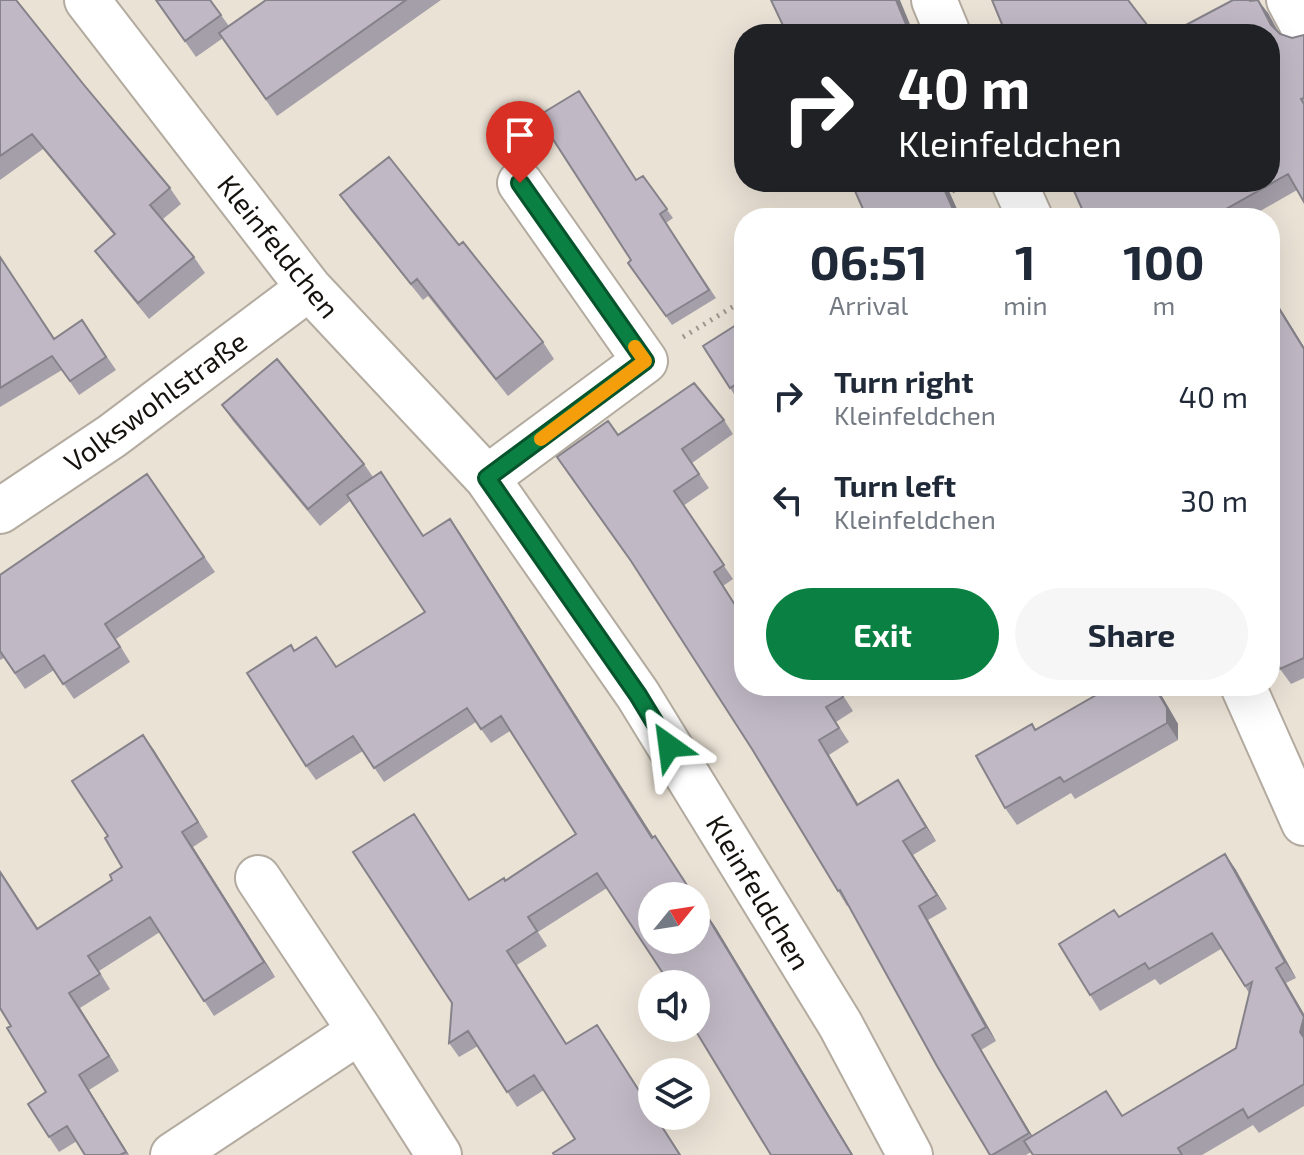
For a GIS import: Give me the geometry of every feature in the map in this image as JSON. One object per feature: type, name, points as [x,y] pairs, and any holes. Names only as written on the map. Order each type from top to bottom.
[{"type":"street","name":"Kleinfeldchen","points":[[87,0],[309,288],[487,478],[638,695],[840,1024],[910,1155]]},
{"type":"street","points":[[934,0],[944,24]]},
{"type":"street","points":[[1289,0],[1304,28]]},
{"type":"street","points":[[487,478],[645,361],[520,183]]},
{"type":"street","name":"Volkswohlstraße","points":[[0,511],[112,436],[309,288]]},
{"type":"street","points":[[1249,696],[1293,766],[1304,823]]},
{"type":"street","points":[[258,878],[439,1155]]},
{"type":"street","points":[[173,1155],[360,1031]]},
{"type":"path","points":[[943,196],[951,192]]},
{"type":"path","points":[[645,361],[734,306]]},
{"type":"building","points":[[0,0],[16,0],[170,188],[150,205],[194,257],[138,303],[95,251],[115,234],[32,134],[0,156]]},
{"type":"building","points":[[156,0],[210,0],[221,15],[185,41]]},
{"type":"building","points":[[266,0],[406,0],[266,99],[219,33]]},
{"type":"building","points":[[771,0],[896,0],[906,24],[782,24]]},
{"type":"building","points":[[992,0],[1128,0],[1146,24],[1002,24]]},
{"type":"building","points":[[1233,0],[1258,0],[1270,24],[1188,24]]},
{"type":"building","points":[[1280,34],[1292,38],[1304,35],[1304,98],[1301,99],[1304,104],[1304,202],[1288,174],[1280,179]]},
{"type":"building","points":[[579,91],[636,180],[643,176],[667,209],[660,214],[709,290],[666,316],[628,263],[631,260],[538,116]]},
{"type":"building","points":[[389,157],[459,245],[463,242],[543,342],[496,379],[417,279],[411,284],[340,195]]},
{"type":"building","points":[[855,192],[945,192],[953,208],[863,208]]},
{"type":"building","points":[[1074,192],[1256,192],[1228,208],[1082,208]]},
{"type":"building","points":[[0,257],[54,339],[82,320],[106,357],[70,381],[52,356],[0,388]]},
{"type":"building","points":[[1280,310],[1304,349],[1304,658],[1280,669]]},
{"type":"building","points":[[734,326],[734,385],[730,388],[703,346]]},
{"type":"building","points":[[277,359],[364,464],[308,509],[222,405]]},
{"type":"building","points":[[694,383],[724,420],[682,449],[699,474],[674,491],[724,565],[714,572],[734,603],[734,696],[842,696],[826,707],[839,728],[819,740],[857,805],[898,780],[926,827],[903,841],[937,895],[919,906],[986,1027],[972,1035],[1029,1133],[992,1155],[937,1066],[840,890],[631,561],[557,457],[608,421],[618,435]]},
{"type":"building","points":[[381,472],[423,536],[450,519],[652,838],[655,836],[685,882],[638,882],[638,935],[597,873],[528,917],[537,931],[507,951],[566,1044],[597,1025],[638,1089],[638,1130],[664,1130],[680,1155],[554,1155],[575,1139],[534,1075],[507,1092],[468,1031],[449,1043],[452,1003],[353,852],[414,814],[469,900],[504,878],[505,881],[576,834],[501,716],[481,729],[467,708],[374,768],[353,736],[306,766],[247,673],[291,645],[294,651],[316,637],[336,667],[425,612],[347,495]]},
{"type":"building","points":[[147,474],[204,557],[105,624],[120,647],[63,684],[44,655],[15,673],[0,651],[0,575]]},
{"type":"building","points":[[1094,696],[1160,696],[1167,708],[1167,723],[1064,782],[1060,777],[1005,808],[976,756],[1032,724],[1035,730]]},
{"type":"building","points":[[143,735],[198,822],[182,832],[264,962],[204,1001],[150,917],[88,956],[100,974],[69,993],[109,1056],[79,1075],[126,1152],[120,1155],[85,1155],[67,1126],[49,1137],[28,1104],[46,1092],[7,1028],[11,1026],[0,1008],[0,872],[37,929],[112,880],[110,875],[122,867],[105,838],[108,836],[72,781]]},
{"type":"building","points":[[1225,854],[1285,962],[1276,968],[1304,1017],[1300,1032],[1304,1038],[1304,1084],[1248,1118],[1243,1109],[1178,1148],[1182,1155],[1033,1155],[1024,1141],[1106,1091],[1122,1116],[1236,1048],[1252,982],[1245,986],[1212,933],[1149,969],[1145,963],[1090,995],[1059,944],[1114,910],[1119,917]]},
{"type":"building","points":[[710,921],[852,1155],[771,1155],[702,1042],[710,1042],[710,970],[661,970],[650,954],[710,954]]},
{"type":"slow traffic","points":[[541,439],[645,361],[635,347]]},
{"type":"route","points":[[520,183],[645,361],[487,478],[638,695],[669,746]]}]
